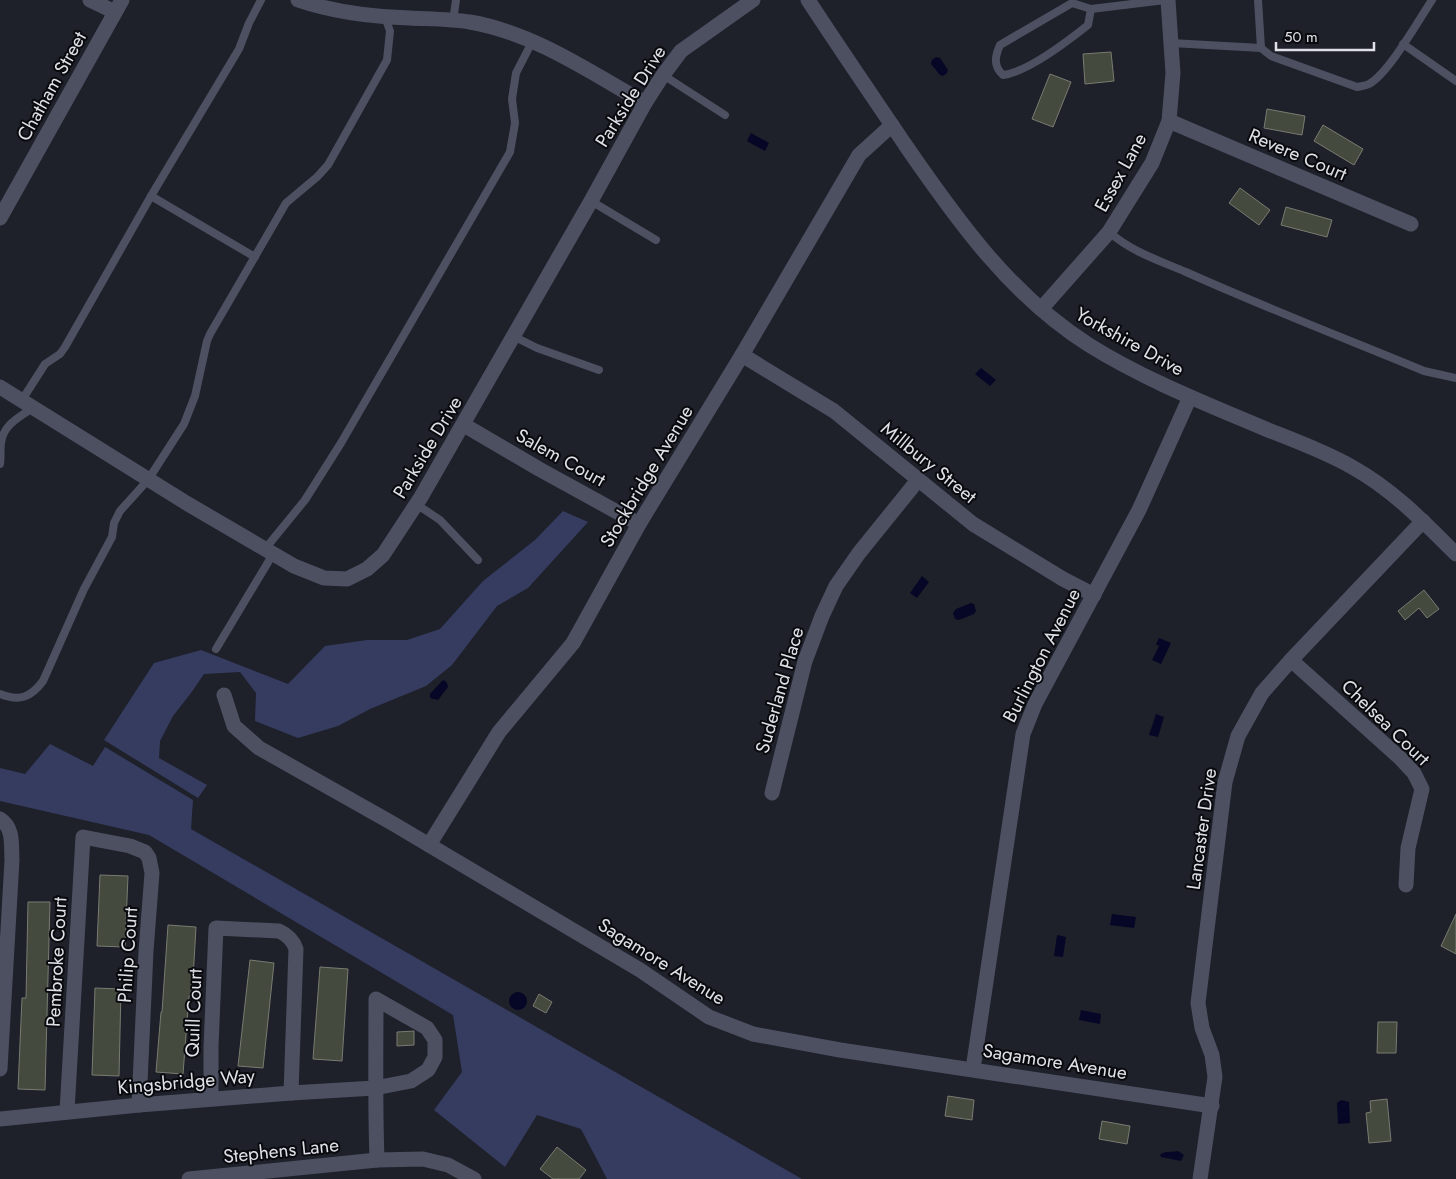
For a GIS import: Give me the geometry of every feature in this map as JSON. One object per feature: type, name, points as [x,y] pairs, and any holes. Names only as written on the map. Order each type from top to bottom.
[{"type":"street","points":[[90,0],[118,6]]},
{"type":"street","points":[[298,0],[347,12],[385,17],[469,22],[494,27],[517,34],[553,51],[645,103]]},
{"type":"street","name":"Parkside Drive","points":[[0,387],[148,480],[294,566],[324,578],[346,579],[367,569],[383,555],[464,425],[645,103],[663,75],[681,51],[753,0]]},
{"type":"street","name":"Yorkshire Drive","points":[[808,0],[938,192],[983,251],[1041,309],[1061,326],[1090,346],[1190,397],[1352,466],[1389,490],[1456,554]]},
{"type":"street","name":"Essex Lane","points":[[1041,309],[1109,232],[1152,163],[1169,121],[1173,73],[1167,0]]},
{"type":"street","name":"Chatham Street","points":[[0,218],[118,6]]},
{"type":"street","name":"Revere Court","points":[[1169,121],[1411,224]]},
{"type":"street","name":"Stockbridge Avenue","points":[[429,845],[500,732],[573,643],[639,524],[742,355],[859,155],[892,125]]},
{"type":"street","name":"Millbury Street","points":[[742,355],[834,411],[973,524],[1063,579],[1094,595]]},
{"type":"street","name":"Burlington Avenue","points":[[973,1069],[1023,734],[1034,704],[1139,510],[1190,397]]},
{"type":"street","name":"Salem Court","points":[[464,425],[639,524]]},
{"type":"street","name":"Suderland Place","points":[[772,793],[805,661],[822,616],[836,586],[859,553],[918,480]]},
{"type":"street","name":"Lancaster Drive","points":[[1200,1179],[1215,1077],[1212,1054],[1202,1028],[1198,1003],[1225,782],[1238,736],[1262,693],[1422,521]]},
{"type":"street","name":"Chelsea Court","points":[[1291,660],[1400,758],[1414,773],[1422,789],[1408,848],[1406,885]]},
{"type":"street","name":"Sagamore Avenue","points":[[224,695],[234,726],[259,748],[429,845],[640,970],[710,1018],[753,1034],[840,1050],[1212,1106]]},
{"type":"street","points":[[0,819],[6,823],[11,833],[12,860],[0,1069]]},
{"type":"street","name":"Pembroke Court","points":[[67,1111],[83,837],[104,841]]},
{"type":"street","name":"Philip Court","points":[[104,841],[130,846],[145,852],[149,858],[152,873],[146,951],[139,1105]]},
{"type":"street","name":"Quill Court","points":[[211,1100],[211,1047],[216,928],[279,931],[286,934],[293,941],[296,949],[291,1093]]},
{"type":"street","name":"Kingsbridge Way","points":[[0,1119],[139,1105],[375,1088],[411,1081],[428,1070],[435,1057],[435,1040],[428,1028],[376,999],[375,1088]]},
{"type":"street","points":[[375,1088],[377,1160]]},
{"type":"street","name":"Stephens Lane","points":[[189,1179],[377,1160],[423,1159],[448,1164],[474,1179]]},
{"type":"lane","points":[[0,464],[0,443],[3,435],[9,425],[28,404],[45,364],[60,354],[65,347],[151,196],[239,48],[261,0]]},
{"type":"lane","points":[[453,21],[456,0]]},
{"type":"lane","points":[[1091,9],[1088,25],[1060,45],[1017,72],[1003,74],[998,70],[996,54],[1000,45],[1072,3],[1091,9],[1167,0]]},
{"type":"lane","points":[[1258,0],[1261,48]]},
{"type":"lane","points":[[1171,43],[1261,48],[1271,56],[1357,87],[1368,85],[1380,75],[1432,0]]},
{"type":"lane","points":[[0,694],[12,698],[23,697],[35,692],[43,681],[84,590],[112,537],[114,523],[120,511],[148,480],[184,424],[195,396],[207,341],[286,203],[317,177],[328,165],[387,60],[390,31],[385,17]]},
{"type":"lane","points":[[216,649],[269,551],[342,443],[510,152],[515,123],[512,99],[516,73],[532,42]]},
{"type":"lane","points":[[1403,44],[1456,80]]},
{"type":"lane","points":[[663,75],[725,115]]},
{"type":"lane","points":[[151,196],[255,257]]},
{"type":"lane","points":[[591,201],[656,240]]},
{"type":"lane","points":[[1109,232],[1122,244],[1145,256],[1219,288],[1424,371],[1456,378]]},
{"type":"lane","points":[[513,336],[536,348],[599,370]]},
{"type":"lane","points":[[416,504],[440,520],[478,560]]},
{"type":"shaded area","points":[[936,57],[940,58],[948,70],[943,76],[931,64],[932,60]]},
{"type":"shaded area","points":[[751,133],[769,143],[765,151],[747,141]]},
{"type":"shaded area","points":[[981,368],[996,380],[990,386],[975,374]]},
{"type":"shaded area","points":[[563,511],[588,522],[528,588],[497,606],[452,665],[426,686],[370,709],[338,726],[298,738],[255,721],[256,693],[240,672],[204,674],[173,716],[160,741],[159,758],[207,785],[198,798],[104,740],[154,663],[201,650],[288,684],[325,646],[367,640],[407,640],[440,629],[483,581],[535,540]]},
{"type":"shaded area","points":[[922,576],[929,582],[917,598],[910,593]]},
{"type":"shaded area","points":[[971,603],[974,604],[976,611],[974,614],[959,620],[955,619],[953,613],[956,609]]},
{"type":"shaded area","points":[[1159,638],[1171,643],[1161,664],[1152,660],[1159,646],[1156,644]]},
{"type":"shaded area","points":[[444,680],[448,687],[438,700],[430,698],[430,694]]},
{"type":"shaded area","points":[[1156,714],[1164,717],[1158,737],[1149,735]]},
{"type":"shaded area","points":[[50,744],[93,766],[105,747],[193,800],[191,829],[802,1179],[607,1179],[581,1129],[537,1115],[505,1167],[434,1110],[462,1072],[453,1015],[149,835],[0,801],[0,768],[25,774]]},
{"type":"shaded area","points":[[1112,914],[1136,917],[1134,928],[1110,925]]},
{"type":"shaded area","points":[[1057,935],[1066,937],[1063,957],[1054,956]]},
{"type":"shaded area","points":[[518,992],[524,995],[527,1001],[524,1007],[518,1010],[512,1007],[509,1001],[512,995]]},
{"type":"shaded area","points":[[1081,1010],[1101,1014],[1100,1024],[1079,1020]]},
{"type":"shaded area","points":[[1341,1100],[1349,1102],[1350,1123],[1338,1124],[1337,1103]]},
{"type":"shaded area","points":[[1178,1151],[1184,1155],[1181,1161],[1161,1157],[1160,1155],[1164,1153]]},
{"type":"building","points":[[1111,52],[1114,81],[1085,84],[1083,54]]},
{"type":"building","points":[[1050,74],[1071,82],[1053,127],[1032,119]]},
{"type":"building","points":[[1267,109],[1305,116],[1302,135],[1264,128]]},
{"type":"building","points":[[1323,125],[1363,149],[1354,165],[1314,141]]},
{"type":"building","points":[[1240,188],[1270,210],[1259,225],[1229,203]]},
{"type":"building","points":[[1286,207],[1332,220],[1327,237],[1281,225]]},
{"type":"building","points":[[1424,590],[1439,609],[1427,618],[1419,608],[1405,620],[1398,611]]},
{"type":"building","points":[[100,875],[128,876],[125,947],[97,946]]},
{"type":"building","points":[[28,902],[50,902],[45,1090],[18,1089],[22,998],[26,998]]},
{"type":"building","points":[[1456,914],[1456,954],[1441,946]]},
{"type":"building","points":[[168,925],[196,927],[192,996],[189,996],[183,1074],[156,1072]]},
{"type":"building","points":[[250,960],[274,963],[263,1068],[238,1066]]},
{"type":"building","points":[[320,967],[348,969],[342,1061],[313,1059]]},
{"type":"building","points":[[95,988],[121,989],[119,1076],[92,1075]]},
{"type":"building","points":[[539,994],[552,1002],[546,1013],[533,1006]]},
{"type":"building","points":[[1378,1022],[1397,1022],[1396,1053],[1377,1053]]},
{"type":"building","points":[[414,1031],[414,1045],[397,1046],[397,1032]]},
{"type":"building","points":[[948,1096],[974,1100],[972,1120],[945,1116]]},
{"type":"building","points":[[1387,1099],[1391,1141],[1369,1143],[1366,1113],[1371,1112],[1370,1101]]},
{"type":"building","points":[[1102,1121],[1130,1126],[1127,1144],[1099,1139]]},
{"type":"building","points":[[557,1147],[586,1170],[579,1179],[553,1179],[540,1169]]}]
